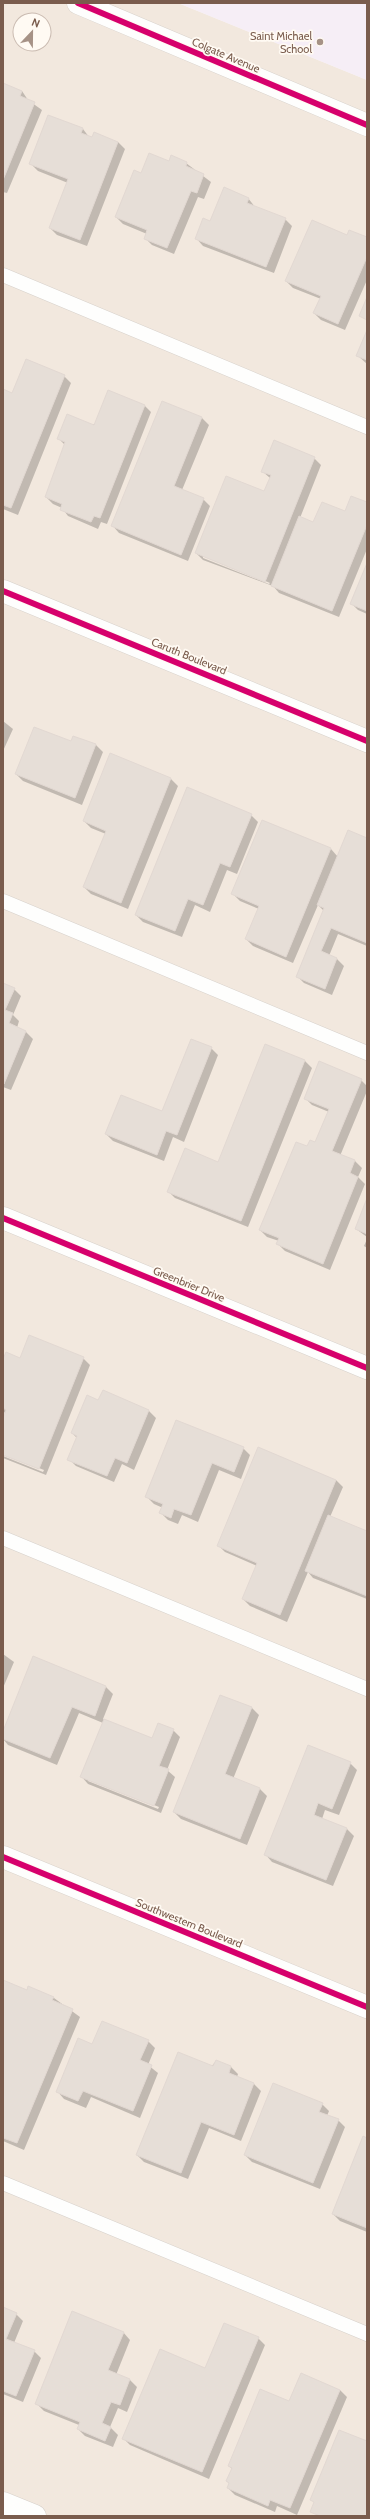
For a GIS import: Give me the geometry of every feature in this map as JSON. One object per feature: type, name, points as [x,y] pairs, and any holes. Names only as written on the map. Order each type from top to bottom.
[{"type":"street","name":"Colgate Avenue","points":[[78,3],[367,125]]},
{"type":"street","name":"Caruth Boulevard","points":[[3,591],[367,741]]},
{"type":"street","name":"Greenbrier Drive","points":[[3,1218],[367,1368]]},
{"type":"street","name":"Southwestern Boulevard","points":[[3,1857],[367,2006]]},
{"type":"street","points":[[3,2503],[35,2516]]},
{"type":"lane","points":[[3,275],[367,427]]},
{"type":"lane","points":[[3,901],[367,1053]]},
{"type":"lane","points":[[3,1538],[367,1689]]},
{"type":"lane","points":[[3,2183],[367,2334]]},
{"type":"shaded area","points":[[3,3],[178,3],[367,80],[367,2516],[3,2516]]},
{"type":"shaded area","name":"Saint Michael School","points":[[178,3],[367,3],[367,80]]},
{"type":"building","points":[[3,83],[22,91],[20,96],[35,102],[3,180]]},
{"type":"building","points":[[48,115],[83,128],[81,133],[92,137],[94,132],[118,142],[80,240],[49,228],[68,179],[29,164]]},
{"type":"building","points":[[149,153],[169,161],[171,155],[187,162],[186,166],[204,174],[197,193],[191,191],[167,248],[144,239],[147,230],[115,217],[134,170],[141,173]]},
{"type":"building","points":[[224,187],[249,198],[247,203],[286,218],[266,267],[195,239],[203,218],[210,221]]},
{"type":"building","points":[[312,220],[347,235],[349,230],[367,237],[367,257],[338,324],[313,313],[321,296],[285,281]]},
{"type":"building","points":[[367,297],[367,320],[359,316]]},
{"type":"building","points":[[367,330],[367,360],[356,356]]},
{"type":"building","points":[[26,359],[65,375],[11,508],[3,505],[3,389],[12,393]]},
{"type":"building","points":[[108,390],[145,405],[100,518],[94,516],[91,522],[60,510],[62,504],[45,497],[65,442],[57,439],[67,414],[94,425]]},
{"type":"building","points":[[162,401],[202,417],[174,486],[204,498],[181,555],[111,526]]},
{"type":"building","points":[[274,440],[315,457],[265,582],[195,553],[226,476],[264,491],[271,475],[261,472]]},
{"type":"building","points":[[351,496],[367,502],[367,525],[332,611],[271,586],[299,516],[313,522],[322,502],[345,511]]},
{"type":"building","points":[[367,563],[367,611],[350,604]]},
{"type":"building","points":[[34,727],[71,741],[73,736],[96,744],[75,798],[15,774]]},
{"type":"building","points":[[110,753],[171,778],[121,903],[83,887],[106,831],[83,821]]},
{"type":"building","points":[[187,787],[252,814],[230,867],[220,863],[203,905],[188,899],[175,931],[135,915]]},
{"type":"building","points":[[262,820],[331,848],[286,957],[245,939],[259,906],[231,894]]},
{"type":"building","points":[[348,830],[367,838],[367,943],[331,928],[321,951],[337,958],[325,989],[296,977],[324,908],[317,905]]},
{"type":"building","points":[[3,983],[15,988],[5,1010],[13,1013],[9,1023],[26,1031],[4,1084]]},
{"type":"building","points":[[191,1039],[212,1047],[177,1135],[166,1131],[157,1155],[105,1134],[121,1095],[162,1111]]},
{"type":"building","points":[[265,1044],[305,1060],[241,1221],[167,1192],[185,1148],[218,1162]]},
{"type":"building","points":[[319,1061],[362,1079],[332,1151],[355,1160],[350,1173],[358,1177],[323,1264],[276,1244],[279,1238],[259,1230],[296,1142],[307,1146],[310,1140],[315,1142],[329,1109],[304,1099]]},
{"type":"building","points":[[367,1198],[367,1234],[355,1229]]},
{"type":"building","points":[[29,1335],[84,1357],[39,1469],[3,1455],[3,1418],[6,1410],[3,1408],[3,1359],[6,1352],[20,1358]]},
{"type":"building","points":[[103,1390],[149,1410],[127,1463],[115,1458],[107,1476],[67,1460],[77,1436],[71,1433],[87,1395],[98,1400]]},
{"type":"building","points":[[176,1420],[244,1447],[234,1472],[212,1463],[191,1515],[174,1509],[171,1518],[159,1513],[163,1504],[145,1497]]},
{"type":"building","points":[[258,1447],[336,1480],[280,1615],[242,1599],[257,1563],[217,1546]]},
{"type":"building","points":[[328,1515],[367,1531],[367,1596],[305,1571]]},
{"type":"building","points":[[33,1656],[106,1686],[95,1716],[72,1707],[50,1758],[3,1739],[3,1731]]},
{"type":"building","points":[[220,1695],[252,1707],[225,1774],[260,1788],[240,1839],[173,1812]]},
{"type":"building","points":[[104,1719],[152,1738],[158,1723],[174,1729],[159,1766],[169,1769],[154,1806],[80,1777]]},
{"type":"building","points":[[308,1745],[351,1762],[332,1809],[318,1803],[314,1815],[347,1828],[326,1880],[264,1855]]},
{"type":"building","points":[[3,1980],[27,1990],[28,1986],[54,1997],[52,2000],[73,2009],[17,2143],[3,2138]]},
{"type":"building","points":[[102,2021],[149,2040],[140,2060],[152,2065],[133,2111],[83,2091],[78,2101],[56,2092],[78,2038],[92,2044]]},
{"type":"building","points":[[178,2052],[213,2066],[216,2060],[231,2066],[229,2073],[254,2083],[234,2135],[201,2122],[181,2173],[136,2155]]},
{"type":"building","points":[[273,2083],[323,2103],[319,2112],[339,2119],[313,2183],[244,2155]]},
{"type":"building","points":[[363,2136],[367,2138],[367,2228],[332,2214]]},
{"type":"building","points":[[3,2307],[17,2313],[6,2339],[35,2350],[16,2396],[3,2391]]},
{"type":"building","points":[[72,2311],[124,2332],[108,2370],[130,2379],[120,2405],[111,2402],[102,2423],[111,2427],[105,2441],[77,2429],[80,2422],[35,2404]]},
{"type":"building","points":[[224,2323],[259,2337],[202,2472],[122,2439],[160,2349],[205,2368]]},
{"type":"building","points":[[301,2373],[340,2390],[290,2508],[270,2500],[268,2506],[227,2488],[229,2483],[226,2481],[232,2468],[228,2466],[260,2389],[289,2401]]},
{"type":"building","points":[[339,2430],[367,2441],[367,2516],[320,2516],[310,2512],[314,2502],[310,2500]]},
{"type":"cycle path","points":[[78,3],[367,125]]},
{"type":"cycle path","points":[[3,591],[367,741]]},
{"type":"cycle path","points":[[3,1218],[367,1368]]},
{"type":"cycle path","points":[[3,1857],[367,2007]]},
{"type":"place","name":"Saint Michael School","points":[[320,42]]}]
